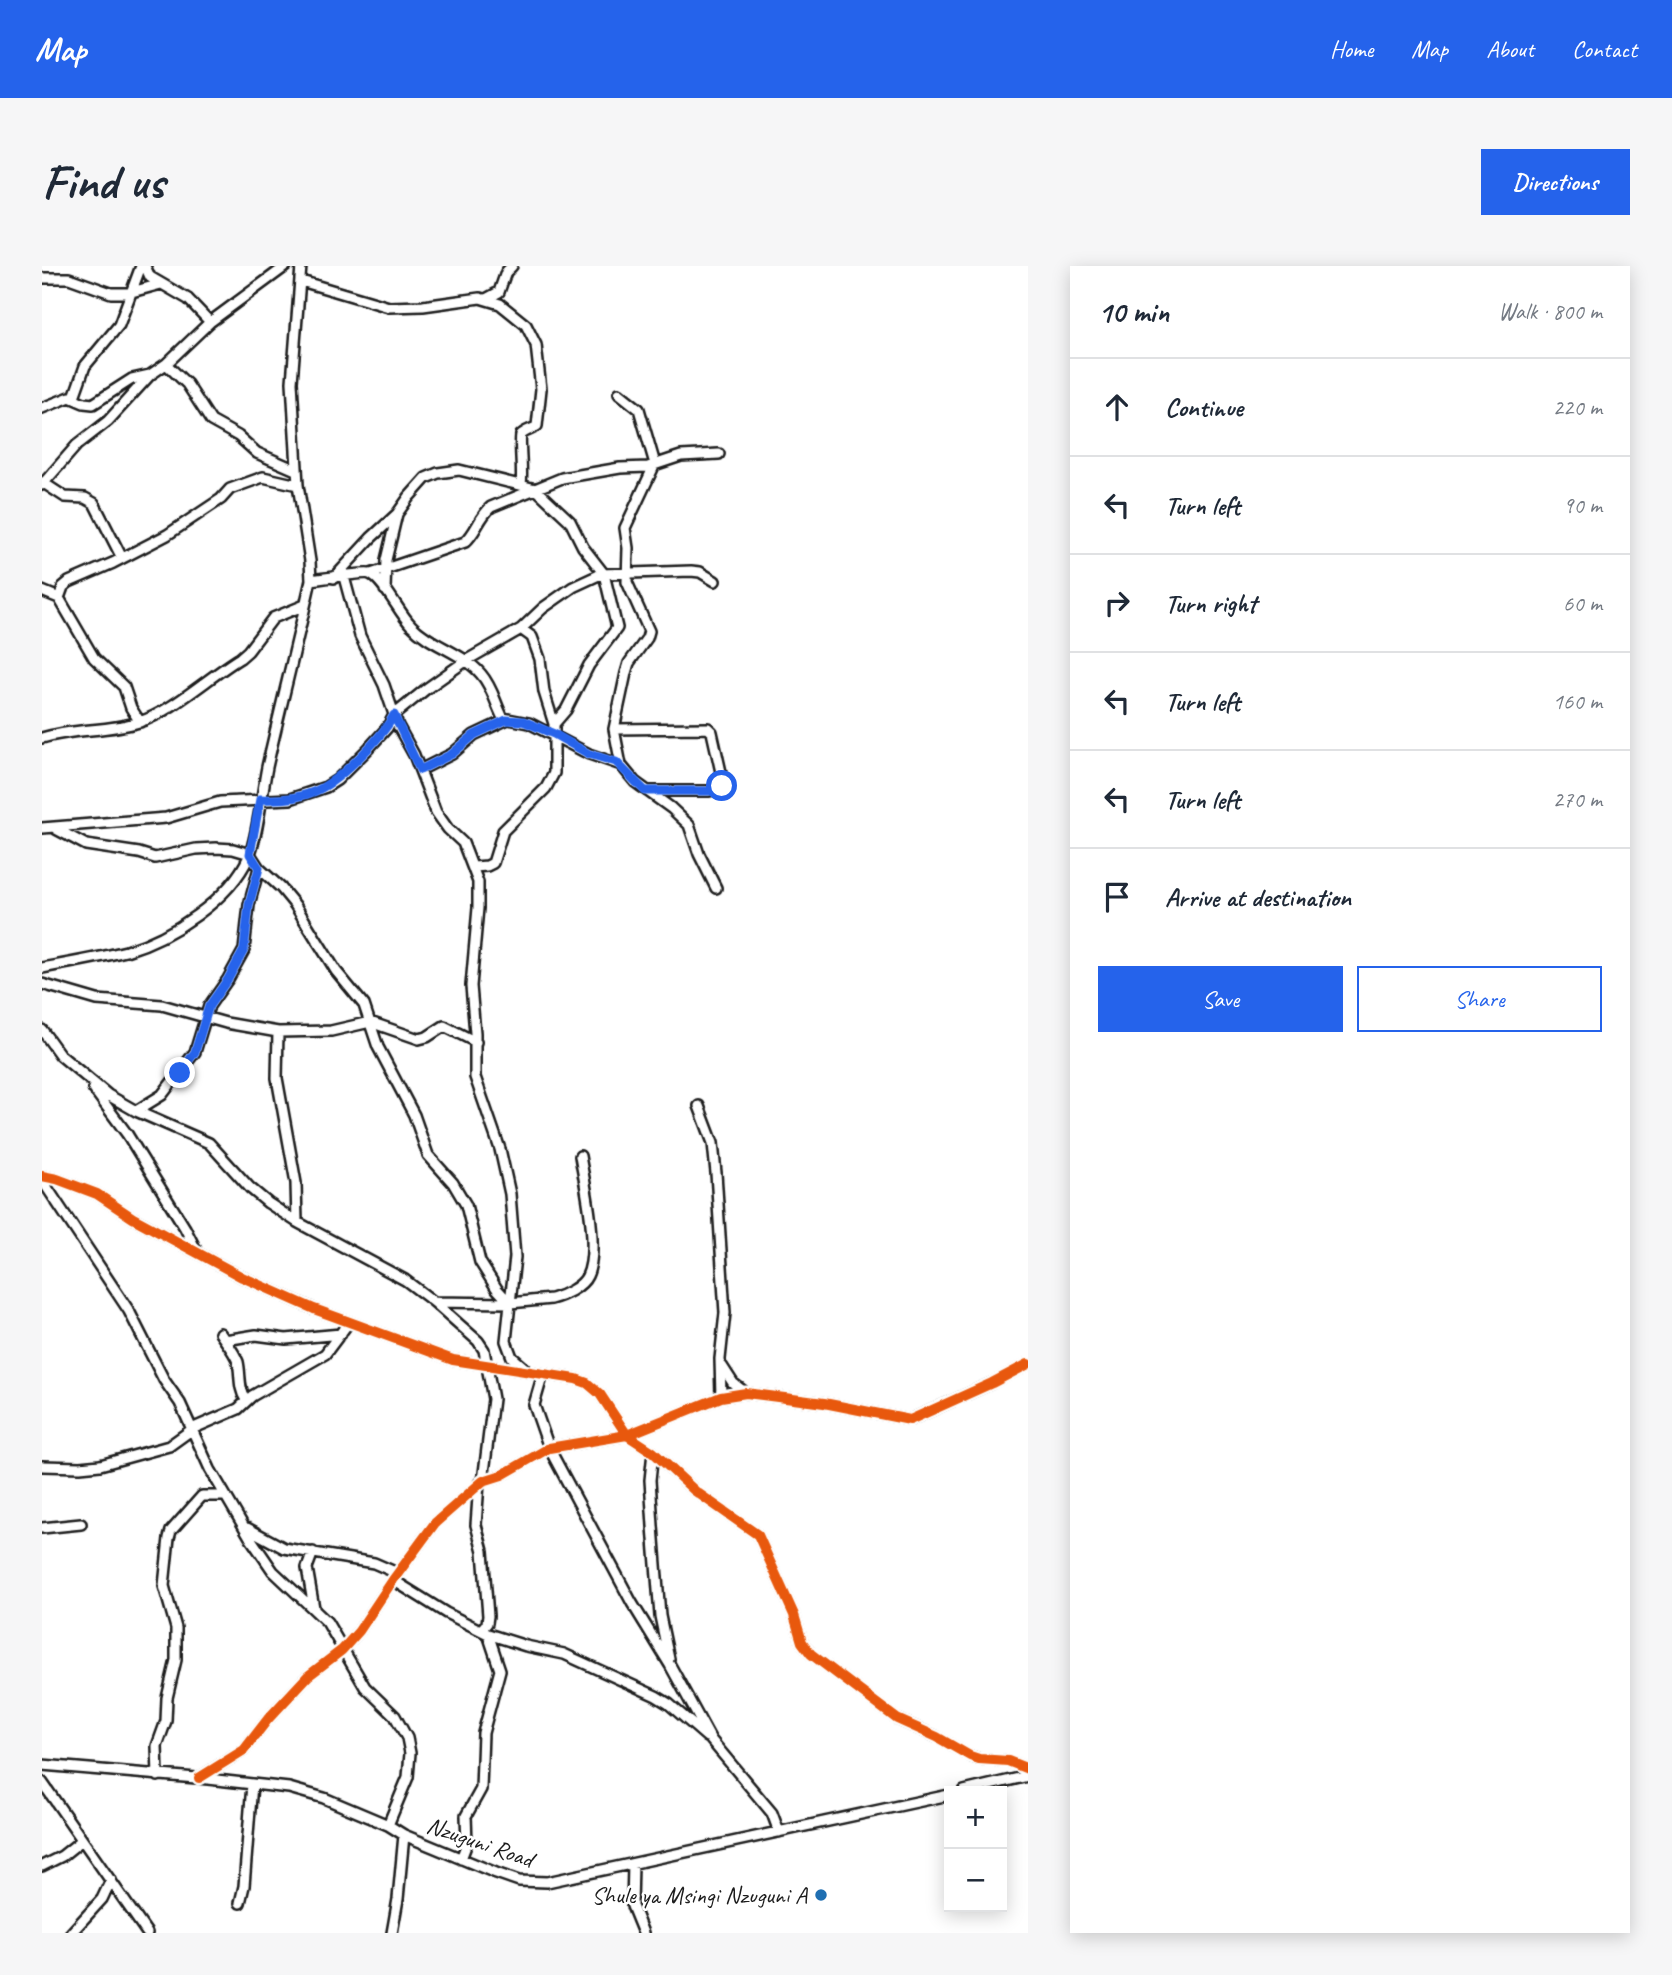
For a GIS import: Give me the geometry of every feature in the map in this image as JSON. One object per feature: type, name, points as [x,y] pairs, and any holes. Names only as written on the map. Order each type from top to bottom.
[{"type":"street","points":[[143,266],[150,277],[188,299],[210,322]]},
{"type":"street","points":[[74,397],[85,366],[119,326],[143,266]]},
{"type":"street","points":[[122,558],[92,501],[65,497],[43,483],[77,445],[108,421],[150,374],[166,364],[210,322],[286,266]]},
{"type":"street","points":[[42,968],[127,950],[162,935],[203,910],[226,891],[237,878],[250,854],[260,799],[311,580],[296,470],[292,382],[301,266]]},
{"type":"street","points":[[301,281],[389,307],[422,306],[486,299],[499,292],[506,272],[512,266]]},
{"type":"street","points":[[42,278],[69,278],[111,293],[133,292],[161,284]]},
{"type":"street","points":[[486,299],[500,304],[526,324],[538,352],[541,389],[538,422],[535,429],[524,433],[521,438],[521,484]]},
{"type":"street","points":[[166,364],[187,384],[211,421],[238,436],[257,453],[296,470]]},
{"type":"street","points":[[42,408],[74,397],[84,403],[93,404],[132,379],[150,374]]},
{"type":"street","points":[[619,393],[639,409],[655,464],[626,526],[628,587],[649,631],[628,667],[614,729],[621,765]]},
{"type":"street","points":[[311,580],[384,571],[465,542],[491,508],[574,475],[655,464],[681,456],[719,454]]},
{"type":"street","points":[[331,578],[397,514],[429,476],[459,470],[536,489],[570,521],[583,547],[604,574],[616,622],[615,632],[589,665],[570,705],[554,729]]},
{"type":"street","points":[[59,598],[62,587],[69,582],[178,529],[221,499],[230,489],[263,477],[298,485]]},
{"type":"street","points":[[385,590],[384,571],[397,514]]},
{"type":"street","points":[[310,561],[331,578]]},
{"type":"street","points":[[42,828],[56,829],[166,818],[220,802],[290,799],[331,784],[383,733],[394,715],[426,688],[467,660],[521,629],[543,608],[573,587],[604,574],[626,573],[696,571],[715,581]]},
{"type":"street","points":[[371,574],[419,634],[467,660],[489,684],[501,715],[506,720]]},
{"type":"street","points":[[344,578],[360,636],[384,685],[394,715],[440,819],[461,840],[474,867],[479,887],[471,979],[476,1042],[474,1077],[500,1149],[510,1194],[515,1249],[506,1341],[515,1362],[528,1371]]},
{"type":"street","points":[[42,591],[59,598],[94,658],[124,687],[131,708],[140,722]]},
{"type":"street","points":[[42,738],[71,731],[126,726],[140,722],[240,658],[273,618],[305,605]]},
{"type":"street","points":[[474,867],[493,863],[503,831],[546,788],[553,777],[554,729],[536,647],[529,633],[521,629]]},
{"type":"street","points":[[420,770],[452,754],[474,735],[506,720],[554,729],[589,754],[621,765],[645,791],[671,808],[689,825],[699,854],[716,888]]},
{"type":"street","points":[[614,729],[708,728],[712,732],[723,781],[720,788],[709,791],[645,791]]},
{"type":"street","points":[[56,829],[86,845],[155,858],[216,848],[250,854],[259,868],[295,905],[336,971],[364,1005],[378,1047],[414,1115],[428,1155],[453,1183],[466,1205],[480,1262],[497,1289],[510,1303]]},
{"type":"street","points":[[136,1111],[162,1095],[191,1060],[202,1031],[204,1017],[244,950],[249,905],[259,868]]},
{"type":"street","points":[[42,984],[97,1000],[162,1005],[204,1017],[278,1032],[331,1031],[370,1022],[419,1039],[444,1026],[476,1042]]},
{"type":"street","points":[[42,1030],[60,1055],[113,1098],[209,1143],[250,1188],[296,1222],[395,1274],[434,1302],[481,1344],[493,1399],[476,1525],[483,1551],[488,1616],[485,1632],[500,1670],[483,1733],[481,1789],[466,1815],[467,1843],[461,1858]]},
{"type":"street","points":[[278,1032],[277,1078],[296,1183],[296,1222]]},
{"type":"street","points":[[86,1078],[127,1134],[185,1228],[196,1251]]},
{"type":"street","points":[[699,1106],[712,1143],[716,1173],[725,1313],[720,1365],[721,1397]]},
{"type":"street","points":[[434,1302],[510,1303],[558,1298],[578,1286],[587,1276],[592,1235],[580,1156]]},
{"type":"street","points":[[42,1178],[57,1179],[97,1194],[133,1218],[242,1277],[349,1322],[438,1355],[488,1367],[528,1371],[587,1383],[606,1401],[627,1435],[653,1452],[695,1491],[758,1535],[794,1615],[802,1642],[811,1654],[897,1719],[970,1756],[1008,1761],[1028,1769]]},
{"type":"street","points":[[42,1178],[130,1311],[164,1380],[177,1396],[191,1431],[225,1496],[273,1571],[314,1608],[333,1630],[365,1687],[395,1716],[407,1738],[410,1753],[408,1777],[388,1825]]},
{"type":"street","points":[[42,1466],[100,1465],[169,1446],[191,1431],[238,1409],[246,1400],[325,1354],[349,1322]]},
{"type":"street","points":[[246,1400],[240,1387],[239,1366],[235,1355],[222,1336],[256,1335],[286,1339],[341,1334]]},
{"type":"street","points":[[198,1778],[244,1750],[307,1676],[342,1650],[359,1631],[395,1576],[435,1523],[481,1482],[502,1475],[549,1448],[627,1435],[721,1397],[746,1393],[824,1403],[910,1420],[1028,1364]]},
{"type":"street","points":[[720,1365],[733,1383],[746,1393]]},
{"type":"street","points":[[543,1374],[534,1405],[549,1448],[632,1603],[670,1665],[710,1740]]},
{"type":"street","points":[[653,1452],[650,1485],[659,1605],[670,1665]]},
{"type":"street","points":[[158,1776],[157,1746],[166,1721],[167,1698],[176,1660],[176,1628],[164,1586],[169,1534],[202,1496],[225,1496]]},
{"type":"street","points":[[42,1528],[81,1524]]},
{"type":"street","points":[[244,1526],[284,1548],[374,1563],[446,1613],[485,1632],[526,1646],[564,1654],[656,1696],[710,1740],[767,1807],[779,1832]]},
{"type":"street","points":[[313,1552],[307,1568],[314,1608]]},
{"type":"street","name":"Nzuguni Road","points":[[42,1765],[289,1788],[315,1795],[508,1877],[529,1882],[547,1882],[944,1796]]},
{"type":"street","points":[[986,1786],[1028,1776]]},
{"type":"street","points":[[1017,1779],[1028,1786]]},
{"type":"street","points":[[42,1782],[145,1932]]},
{"type":"street","points":[[240,1903],[244,1886],[252,1784]]},
{"type":"street","points":[[392,1933],[404,1835]]},
{"type":"street","points":[[42,1866],[62,1856],[82,1840]]},
{"type":"street","points":[[633,1864],[632,1906],[643,1933]]},
{"type":"street","points":[[71,1933],[102,1899],[111,1880]]},
{"type":"cycle path","points":[[42,1176],[97,1194],[133,1218],[242,1277],[314,1309],[453,1360],[587,1383],[600,1394],[627,1435],[653,1452],[695,1491],[758,1535],[794,1615],[802,1642],[811,1654],[897,1719],[970,1756],[1008,1761],[1028,1769]]},
{"type":"cycle path","points":[[199,1778],[244,1750],[268,1719],[308,1676],[342,1650],[359,1631],[435,1523],[483,1481],[502,1475],[549,1448],[627,1435],[721,1397],[746,1393],[824,1403],[910,1420],[1028,1364]]},
{"type":"place","name":"Shule ya Msingi Nzuguni A","points":[[821,1895]]},
{"type":"route","points":[[180,1073],[195,1052],[209,1006],[225,985],[244,950],[249,905],[259,868],[250,854],[260,799],[290,799],[331,784],[368,750],[394,715],[420,770],[457,751],[474,735],[506,720],[529,723],[589,754],[616,762],[645,791],[709,791],[722,786]]}]
